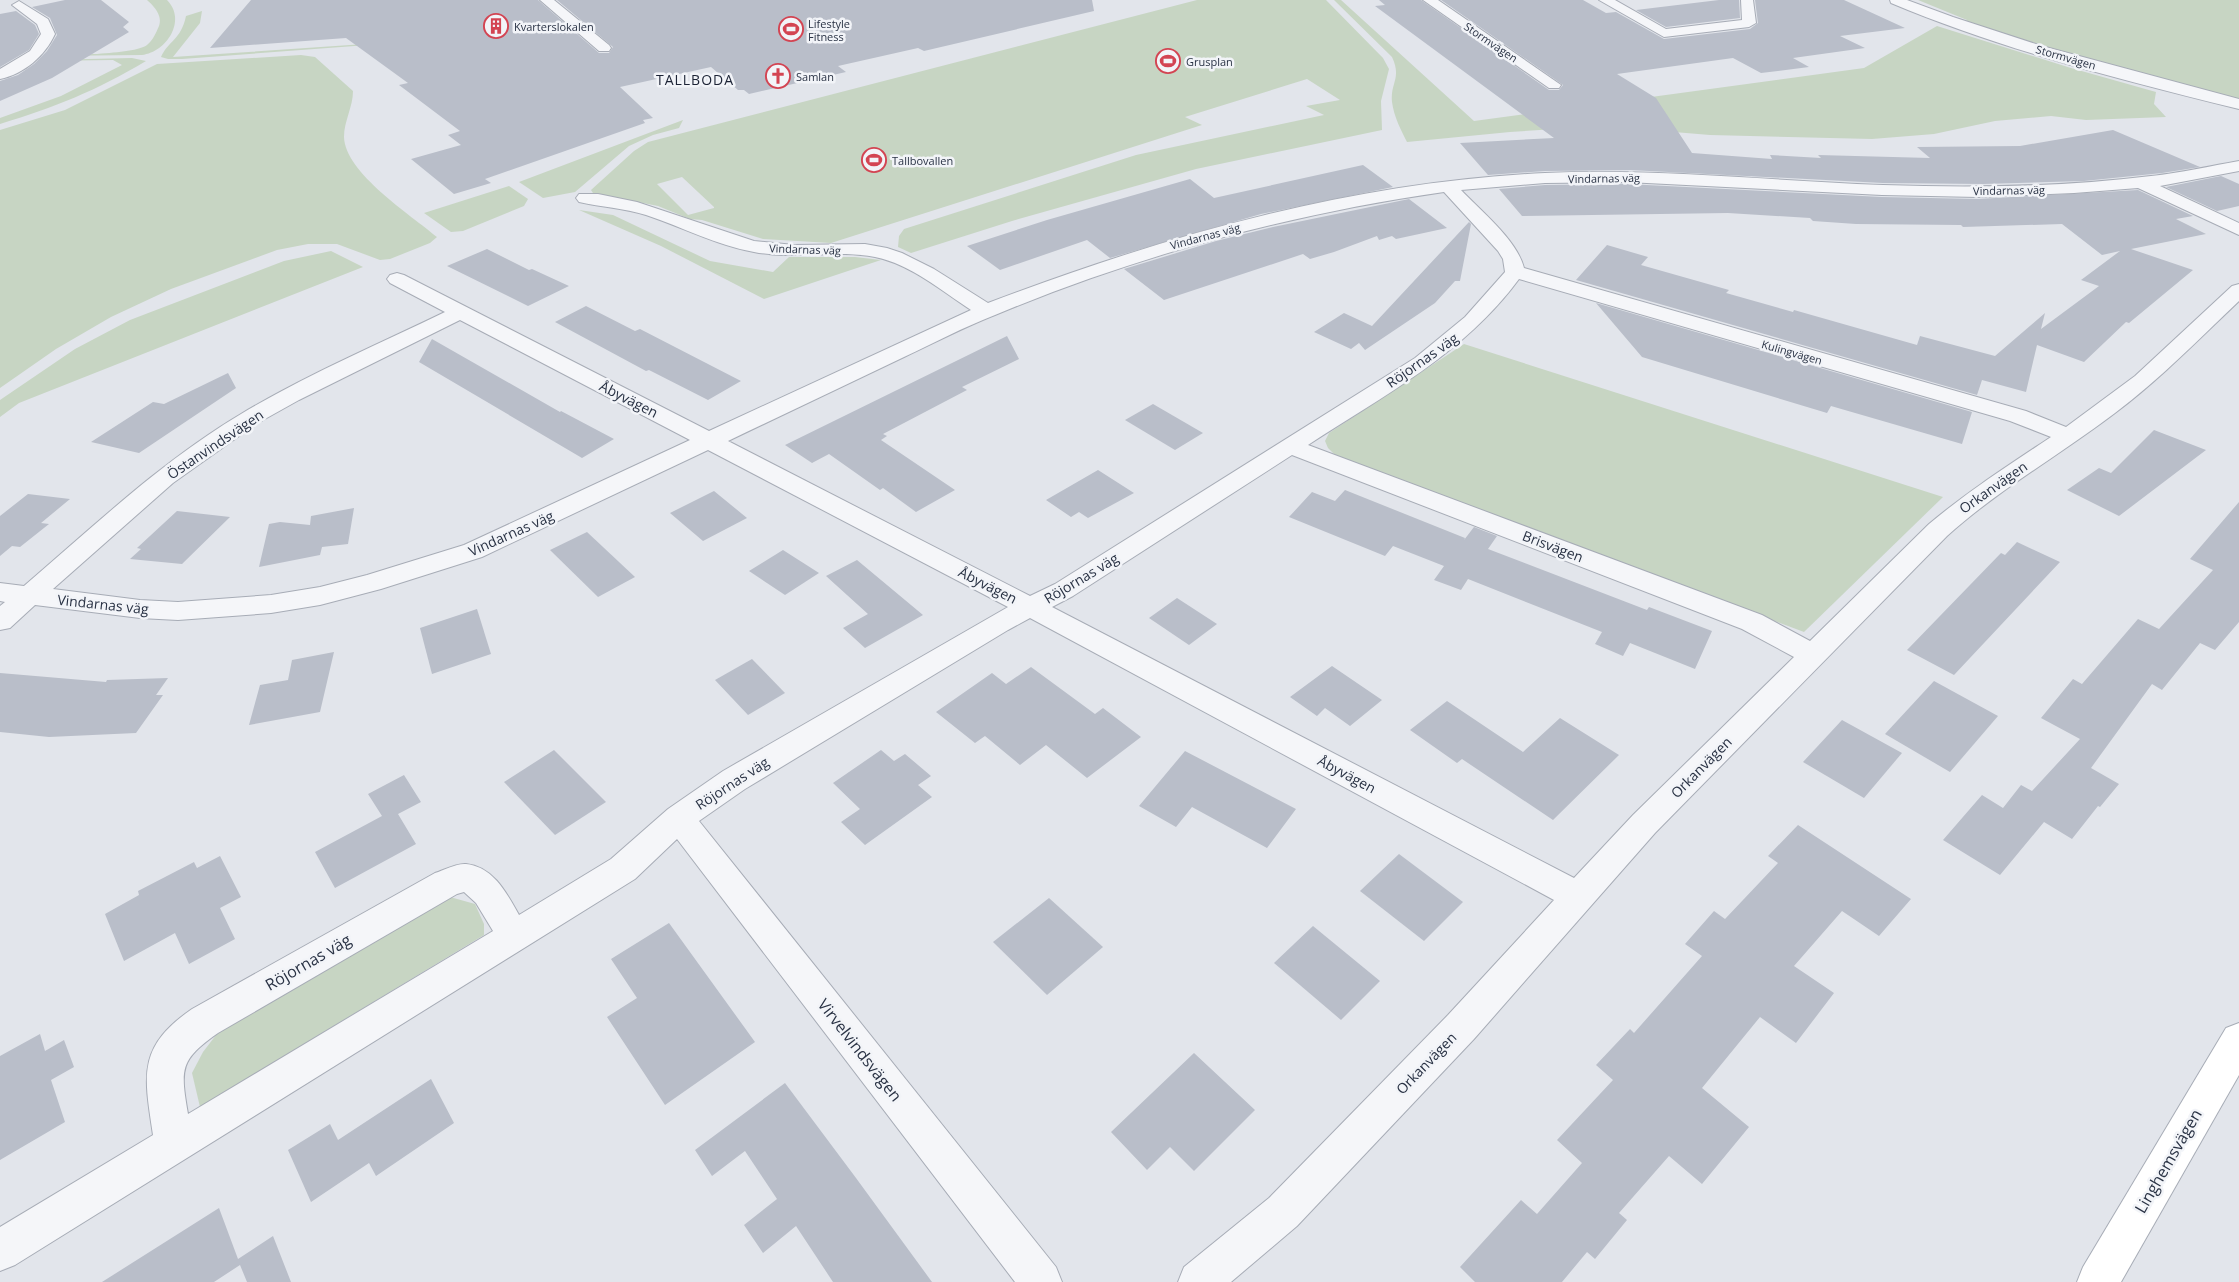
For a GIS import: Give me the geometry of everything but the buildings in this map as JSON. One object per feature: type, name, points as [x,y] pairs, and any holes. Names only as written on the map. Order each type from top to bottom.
[{"type":"main road","name":"Linghemsvägen","points":[[2098,1282],[2239,1040]]},
{"type":"street","points":[[546,0],[604,48]]},
{"type":"street","name":"Stormvägen","points":[[1429,0],[1554,85]]},
{"type":"street","points":[[1605,0],[1664,33],[1749,23],[1747,0]]},
{"type":"street","name":"Stormvägen","points":[[1896,0],[1952,22],[2008,40],[2125,74],[2239,104]]},
{"type":"street","points":[[0,75],[31,58],[40,49],[48,34],[43,22],[13,6],[33,2]]},
{"type":"street","name":"Vindarnas väg","points":[[0,592],[140,609],[178,611],[223,609],[320,596],[372,583],[473,551],[986,311],[1084,273],[1206,235],[1356,201],[1449,187],[1536,180],[1626,177],[1932,191],[2027,191],[2141,183],[2239,166]]},
{"type":"street","points":[[2141,183],[2239,230]]},
{"type":"street","points":[[1449,187],[1505,248],[1512,259],[1515,272]]},
{"type":"street","name":"Vindarnas väg","points":[[585,198],[639,207],[702,231],[754,246],[819,250],[866,250],[882,253],[903,260],[986,311]]},
{"type":"street","name":"Kulingvägen","points":[[1515,272],[2018,416],[2068,436]]},
{"type":"street","name":"Röjornas väg","points":[[0,1250],[623,868],[679,818],[734,780],[998,623],[1064,590],[1422,362],[1454,339],[1491,304],[1515,272]]},
{"type":"street","name":"Åbyvägen","points":[[397,279],[1030,607],[1577,896]]},
{"type":"street","name":"Orkanvägen","points":[[1199,1282],[1283,1212],[1461,1027],[1577,896],[1644,824],[1965,505],[2109,407],[2167,358],[2239,290]]},
{"type":"street","name":"Östanvindsvägen","points":[[0,621],[166,478],[248,419],[291,395],[460,312]]},
{"type":"street","name":"Brisvägen","points":[[1290,446],[1752,622],[1812,655]]},
{"type":"street","name":"Virvelvindsvägen","points":[[679,818],[1041,1282]]},
{"type":"street","name":"Röjornas väg","points":[[173,1143],[164,1074],[172,1049],[186,1035],[205,1021],[446,883],[466,878],[477,882],[485,889],[514,936]]},
{"type":"green space","points":[[147,0],[167,0],[173,8],[175,17],[171,34],[166,42],[151,53],[142,55],[43,56],[113,53],[147,45],[159,26],[160,19]]},
{"type":"green space","points":[[1197,0],[1326,0],[1383,58],[1389,69],[1381,101],[1382,130],[1196,169],[1012,221],[911,253],[898,247],[899,236],[904,229],[1136,155],[1324,115],[1306,106],[1340,100],[1307,79],[1185,117],[1202,125],[831,243],[763,239],[702,220],[690,219],[658,206],[593,193],[591,190],[634,151],[648,142]],"holes":[[[682,177],[714,207],[688,215],[657,184]]]},
{"type":"green space","points":[[1334,0],[1341,0],[1474,121],[1864,68],[1937,26],[2071,68],[2156,92],[2154,104],[2166,117],[2086,120],[2051,116],[1995,121],[1934,134],[1872,139],[1710,135],[1602,126],[1510,132],[1407,142],[1393,108],[1392,95],[1396,70],[1392,57]]},
{"type":"green space","points":[[1918,0],[2239,0],[2239,99],[2098,62],[1964,22],[1967,20]]},
{"type":"green space","points":[[202,11],[200,23],[173,57],[368,45],[182,59],[161,57],[178,35],[186,16]]},
{"type":"green space","points":[[301,55],[315,57],[353,91],[344,137],[347,151],[355,165],[381,192],[437,237],[430,243],[390,259],[380,260],[337,244],[308,244],[277,250],[171,289],[111,317],[56,349],[0,388],[0,130],[65,110],[157,64]]},
{"type":"green space","points":[[132,58],[146,61],[110,81],[75,97],[0,124],[0,118],[61,96],[122,65],[113,60],[42,61],[44,60]]},
{"type":"green space","points":[[683,120],[679,128],[653,135],[629,146],[575,192],[543,198],[519,182]]},
{"type":"green space","points":[[509,186],[528,199],[524,206],[463,231],[451,232],[424,213]]},
{"type":"green space","points":[[579,210],[613,215],[710,261],[773,272],[789,257],[855,257],[881,260],[764,299],[661,246]]},
{"type":"green space","points":[[331,251],[363,267],[19,403],[0,417],[0,400],[75,349],[130,320],[284,261]]},
{"type":"green space","points":[[1464,344],[1943,497],[1804,632],[1335,455],[1328,448],[1325,441],[1329,433]]},
{"type":"green space","points":[[450,897],[475,904],[484,924],[484,935],[200,1107],[192,1073],[203,1052],[223,1026]]},
{"type":"place","name":"Kvarterslokalen","points":[[496,26]]},
{"type":"place","name":"Lifestyle Fitness","points":[[791,29]]},
{"type":"place","name":"Grusplan","points":[[1168,61]]},
{"type":"place","name":"Samlan","points":[[778,76]]},
{"type":"place","name":"Tallbovallen","points":[[874,160]]},
{"type":"district","name":"TALLBODA","points":[[695,79]]}]
